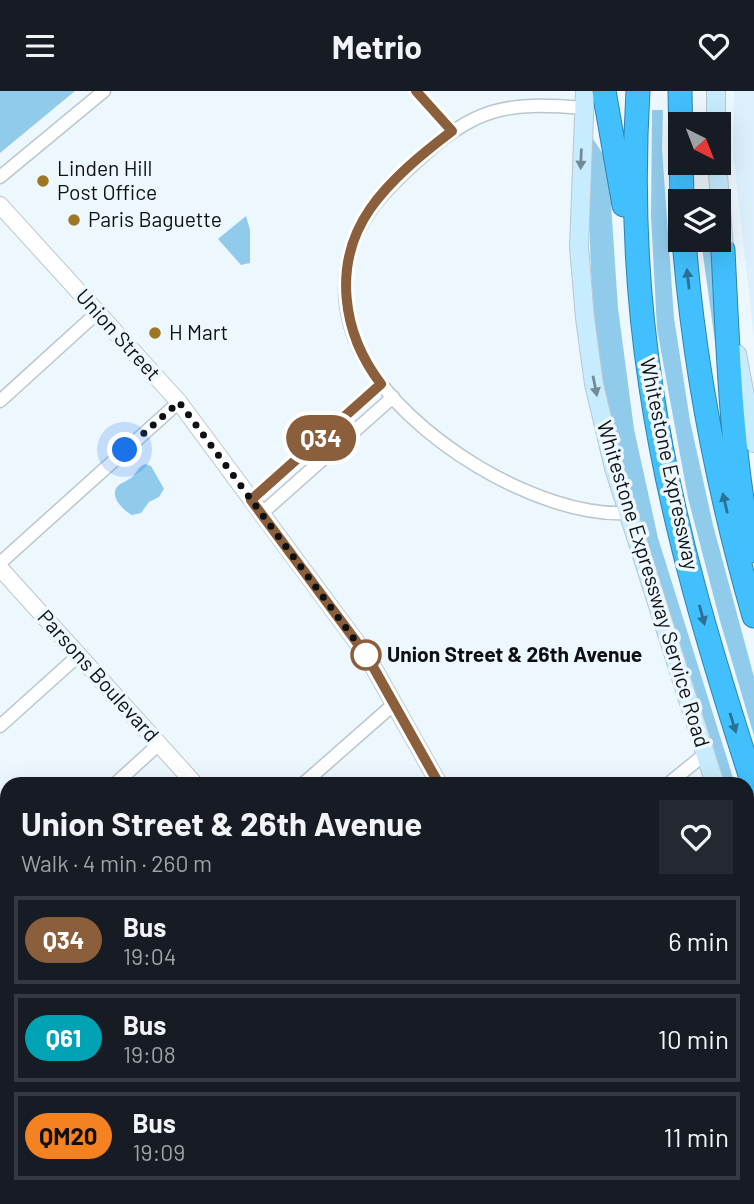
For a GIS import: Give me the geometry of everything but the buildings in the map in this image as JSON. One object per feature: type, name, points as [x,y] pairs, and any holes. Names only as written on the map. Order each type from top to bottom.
[{"type":"highway","points":[[604,91],[643,333]]},
{"type":"highway","name":"Whitestone Expressway","points":[[638,91],[636,229],[643,333],[657,425],[674,506],[717,669],[751,777]]},
{"type":"highway","points":[[680,91],[682,189]]},
{"type":"highway","points":[[685,252],[694,335],[709,427],[730,526],[754,617]]},
{"type":"highway","points":[[723,252],[730,376],[743,504],[754,568]]},
{"type":"main road","points":[[716,91],[716,112]]},
{"type":"main road","name":"Whitestone Expressway Service Road","points":[[584,100],[579,234],[584,309],[603,424],[628,513],[713,777]]},
{"type":"main road","points":[[723,252],[733,332],[754,443]]},
{"type":"street","points":[[0,177],[104,91]]},
{"type":"street","points":[[416,91],[452,131]]},
{"type":"street","points":[[584,100],[508,107],[483,114],[452,131],[429,149],[378,198],[363,219],[350,251],[345,287],[348,316],[360,350],[381,384],[434,436],[492,475],[556,502],[597,511],[628,513]]},
{"type":"street","name":"Union Street","points":[[0,205],[179,402],[367,656],[435,777]]},
{"type":"street","points":[[3,394],[98,312]]},
{"type":"street","points":[[251,500],[381,384]]},
{"type":"street","points":[[261,514],[393,397]]},
{"type":"street","points":[[0,566],[179,402]]},
{"type":"street","name":"Parsons Boulevard","points":[[0,566],[189,777]]},
{"type":"street","points":[[0,726],[79,655]]},
{"type":"street","points":[[311,777],[394,703]]},
{"type":"street","points":[[123,777],[159,744]]},
{"type":"street","points":[[677,777],[705,754]]},
{"type":"shaded area","points":[[0,91],[75,91],[0,153]]},
{"type":"shaded area","points":[[734,91],[754,91],[754,338],[733,152]]},
{"type":"shaded area","points":[[652,110],[663,110],[662,149],[674,318],[690,421],[713,525],[754,677],[754,736],[688,498],[657,329],[651,217]]},
{"type":"shaded area","points":[[591,136],[603,154],[609,174],[618,308],[634,429],[658,538],[733,777],[721,777],[612,432],[594,314],[589,208]]},
{"type":"shaded area","points":[[246,216],[250,230],[250,263],[241,265],[218,239]]},
{"type":"shaded area","points":[[703,252],[714,252],[724,364],[719,371]]},
{"type":"shaded area","points":[[145,464],[151,466],[164,489],[141,513],[132,515],[118,503],[115,490]]},
{"type":"bus line","name":"Q34","points":[[416,91],[452,131],[429,149],[373,204],[356,234],[346,273],[347,309],[354,336],[381,384],[251,500],[367,656],[435,777]]},
{"type":"place","name":"Linden Hill Post Office","points":[[43,181]]},
{"type":"place","name":"Paris Baguette","points":[[74,220]]},
{"type":"place","name":"H Mart","points":[[155,333]]},
{"type":"place","name":"Union Street & 26th Avenue","points":[[366,655]]},
{"type":"route","points":[[125,450],[179,402],[366,655]]}]
